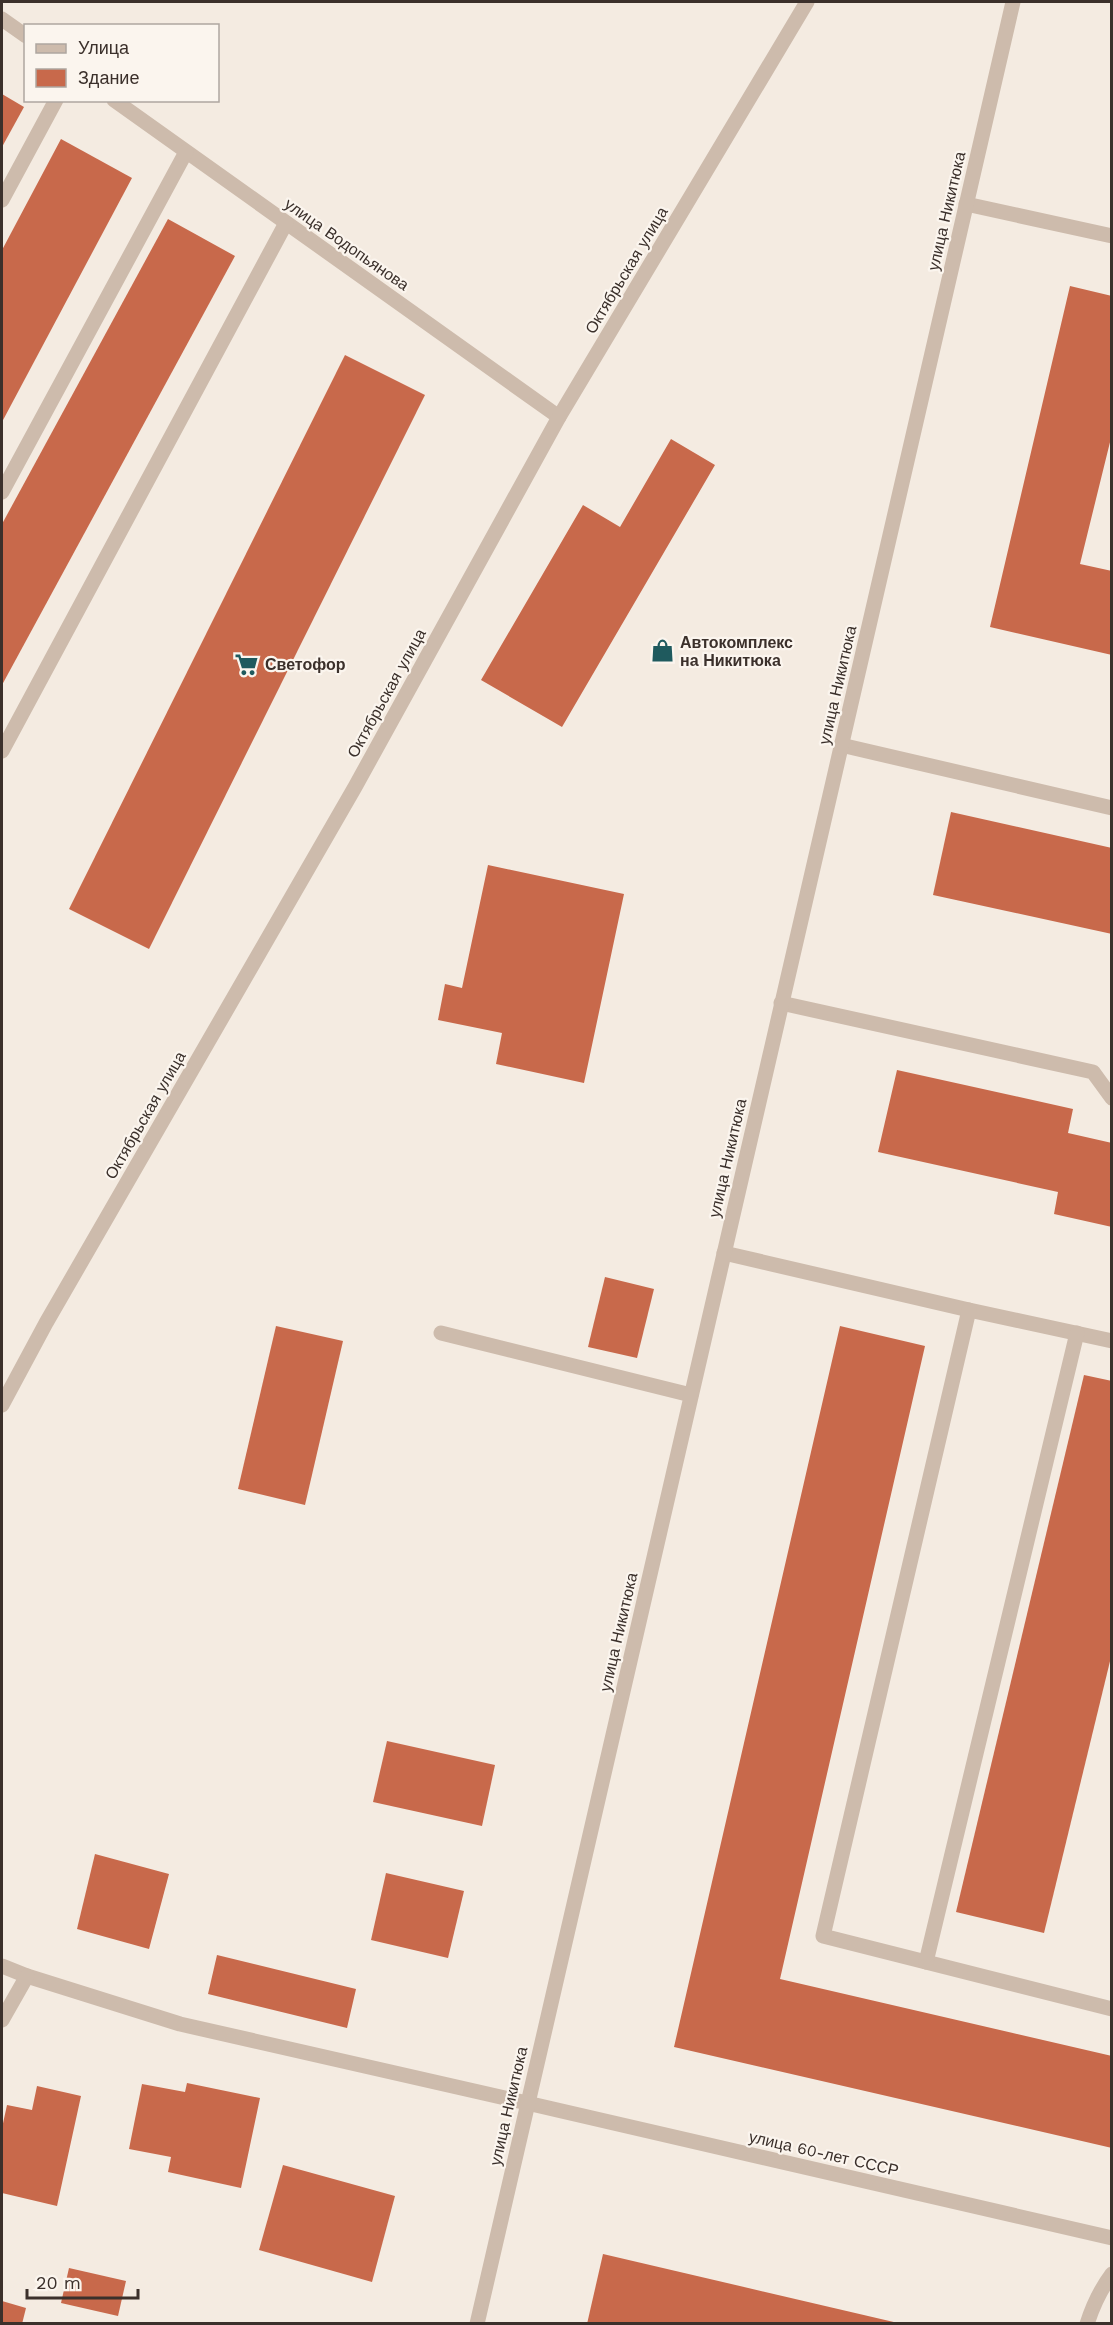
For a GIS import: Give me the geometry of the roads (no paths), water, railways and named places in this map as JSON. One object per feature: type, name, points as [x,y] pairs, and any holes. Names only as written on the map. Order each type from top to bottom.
[{"type":"street","name":"Октябрьская улица","points":[[2,1406],[46,1323],[355,788],[559,417],[807,2]]},
{"type":"street","name":"улица Никитюка","points":[[477,2324],[1012,2]]},
{"type":"street","points":[[2,19],[24,35]]},
{"type":"street","points":[[2,200],[55,102]]},
{"type":"street","name":"улица Водопьянова","points":[[117,102],[559,417]]},
{"type":"street","points":[[2,492],[186,152]]},
{"type":"street","points":[[966,204],[1112,236]]},
{"type":"street","points":[[2,751],[286,223]]},
{"type":"street","points":[[841,745],[1112,808]]},
{"type":"street","points":[[782,1003],[1094,1072],[1112,1098]]},
{"type":"street","points":[[724,1253],[1112,1341]]},
{"type":"street","points":[[969,1310],[823,1936],[1112,2009]]},
{"type":"street","points":[[441,1333],[691,1395]]},
{"type":"street","points":[[926,1962],[1077,1334]]},
{"type":"street","name":"улица 60-лет СССР","points":[[2,1966],[27,1977],[180,2024],[1112,2238]]},
{"type":"street","points":[[2,2020],[27,1977]]},
{"type":"street","points":[[1087,2324],[1093,2304],[1102,2286],[1112,2274]]},
{"type":"place","name":"Автокомплекс на Никитюка","points":[[662,651]]},
{"type":"place","name":"Светофор","points":[[247,664]]}]
